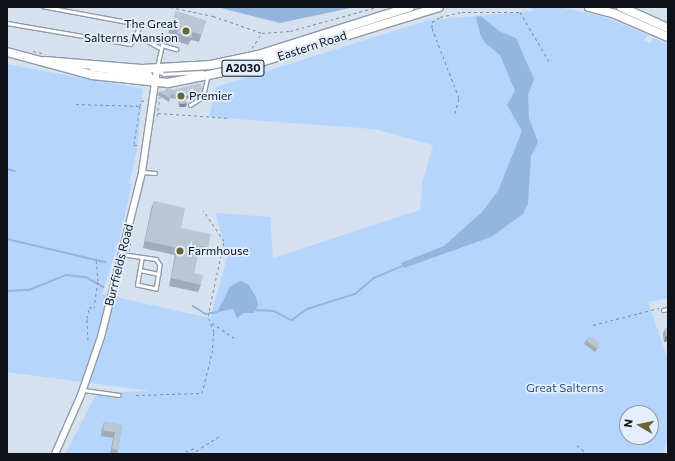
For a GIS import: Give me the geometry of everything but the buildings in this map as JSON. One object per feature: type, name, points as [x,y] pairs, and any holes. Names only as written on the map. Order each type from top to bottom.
[{"type":"main road","name":"Eastern Road","points":[[42,61],[86,66],[157,69],[211,64],[258,55],[410,7]]},
{"type":"main road","name":"Eastern Road","points":[[7,52],[92,75],[154,84],[207,78],[439,7]]},
{"type":"main road","points":[[588,7],[615,14],[668,37]]},
{"type":"main road","points":[[621,7],[668,28]]},
{"type":"street","points":[[86,66],[149,75],[154,84]]},
{"type":"street","name":"Burrfields Road","points":[[55,454],[83,390],[122,254],[142,172],[157,69]]},
{"type":"lane","points":[[7,23],[130,44],[141,26],[44,7]]},
{"type":"lane","points":[[136,35],[160,48]]},
{"type":"lane","points":[[160,48],[162,45],[176,49]]},
{"type":"lane","points":[[160,48],[157,69],[169,74],[238,69]]},
{"type":"lane","points":[[190,105],[203,97],[207,78]]},
{"type":"lane","points":[[142,172],[155,173]]},
{"type":"lane","points":[[122,254],[142,257],[156,260],[160,265],[156,289],[136,285],[142,257]]},
{"type":"lane","points":[[140,270],[159,274]]},
{"type":"lane","points":[[663,310],[668,309]]},
{"type":"lane","points":[[83,390],[119,395]]},
{"type":"path","points":[[170,7],[213,16],[262,33],[290,31],[377,7]]},
{"type":"path","points":[[455,113],[459,98],[432,28],[432,22],[440,17],[462,12],[520,12],[550,63]]},
{"type":"path","points":[[250,52],[262,33]]},
{"type":"path","points":[[146,146],[134,145],[141,101],[153,99]]},
{"type":"path","points":[[76,104],[140,106]]},
{"type":"path","points":[[157,113],[230,118]]},
{"type":"path","points":[[203,210],[224,241],[208,316],[212,323],[236,339]]},
{"type":"path","points":[[88,340],[87,318],[89,307],[94,308],[98,281],[96,257]]},
{"type":"path","points":[[593,325],[658,307],[663,310]]},
{"type":"path","points":[[136,395],[202,393],[212,353],[212,323]]},
{"type":"path","points":[[180,454],[222,435]]},
{"type":"path","points":[[577,445],[587,454]]},
{"type":"path","points":[[191,454],[198,447]]},
{"type":"green space","name":"Great Salterns","points":[[528,7],[559,7],[601,16],[648,35],[644,40],[650,43],[653,38],[668,44],[668,298],[648,302],[668,360],[668,437],[663,454],[65,454],[97,393],[151,391],[7,372],[7,64],[143,89],[137,150],[129,184],[132,184],[118,245],[102,294],[210,318],[227,258],[216,213],[270,217],[273,258],[420,210],[423,180],[433,145],[374,129],[209,117],[216,87],[429,20],[534,11]]},
{"type":"shaded area","points":[[217,7],[355,7],[280,23]]},
{"type":"shaded area","points":[[481,16],[499,31],[516,38],[534,79],[528,95],[529,118],[538,142],[531,156],[528,204],[523,214],[491,237],[404,268],[401,263],[444,246],[482,212],[498,191],[522,131],[507,105],[515,91],[500,55],[485,43],[480,34],[476,17]]},
{"type":"shaded area","points":[[240,281],[248,284],[256,297],[258,305],[254,313],[244,313],[237,318],[233,309],[217,312],[230,287]]},
{"type":"waterway","points":[[7,169],[15,171]]},
{"type":"waterway","points":[[7,239],[105,262]]},
{"type":"waterway","points":[[255,310],[274,311],[292,320],[307,309],[355,294],[374,278],[402,266]]},
{"type":"waterway","points":[[7,291],[29,290],[66,275],[86,277],[103,287]]},
{"type":"waterway","points":[[193,306],[206,314],[217,312]]},
{"type":"place","name":"The Great Salterns Mansion","points":[[186,31]]},
{"type":"place","name":"Premier","points":[[181,96]]},
{"type":"place","name":"Farmhouse","points":[[180,251]]}]
